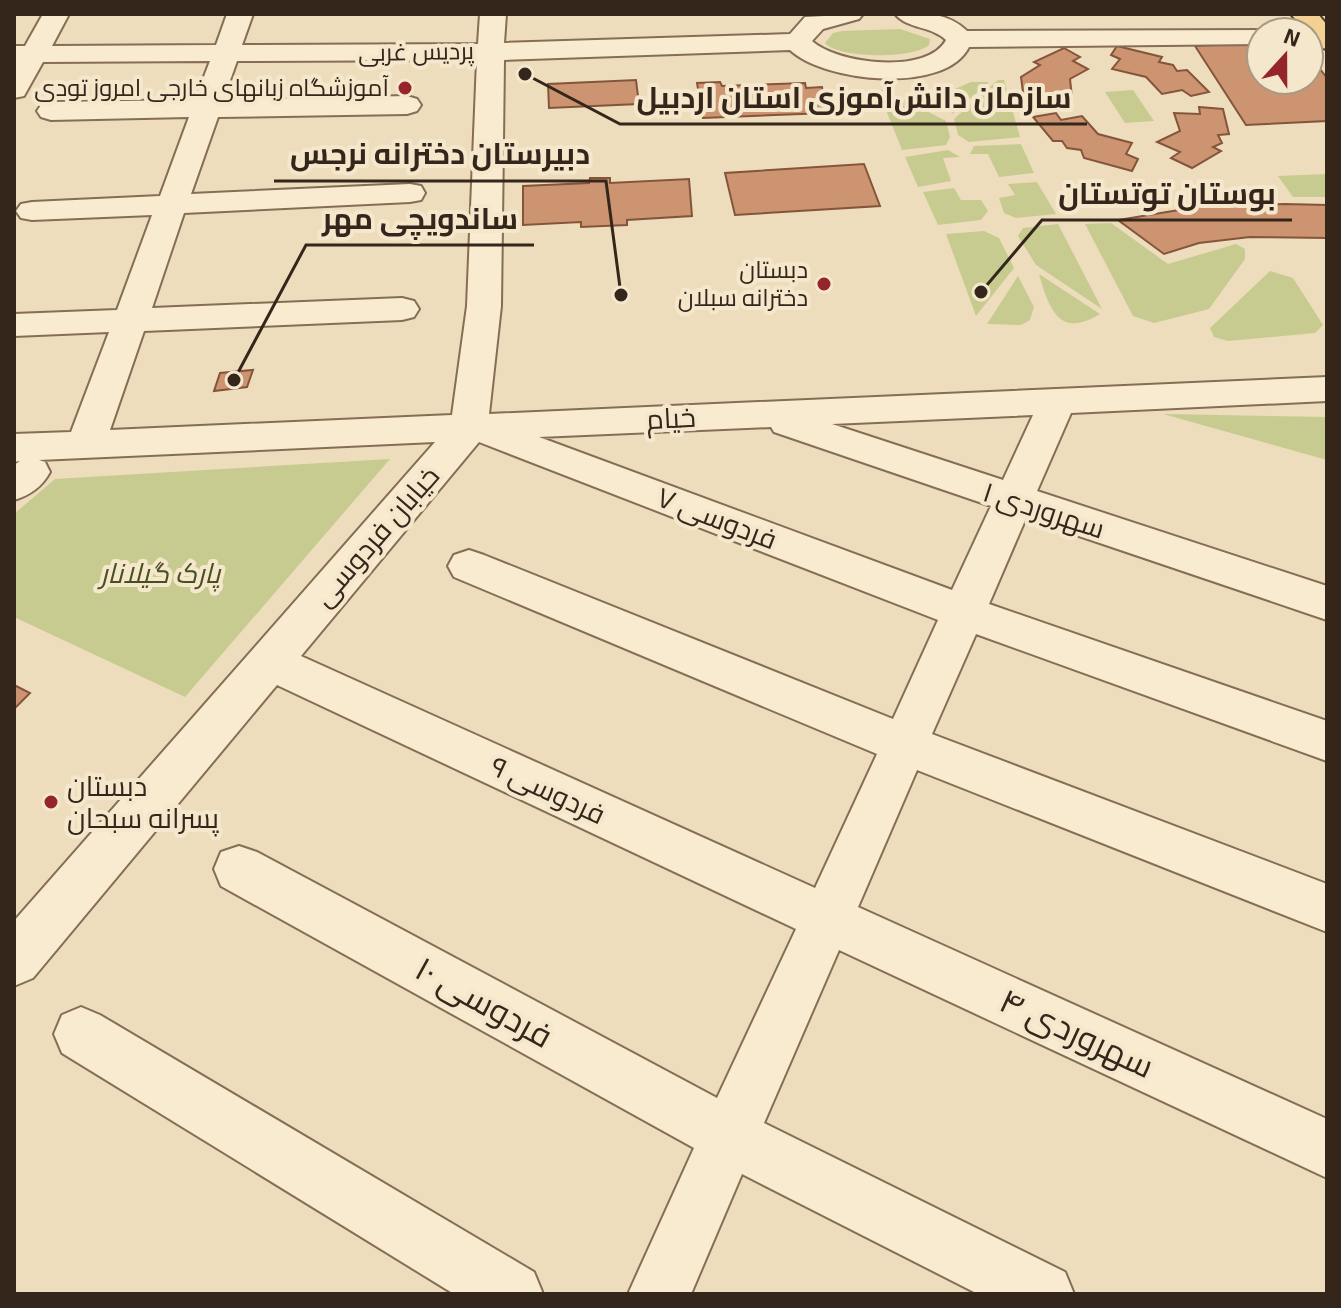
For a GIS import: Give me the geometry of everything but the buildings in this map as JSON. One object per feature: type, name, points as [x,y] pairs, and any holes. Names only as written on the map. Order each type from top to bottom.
[{"type":"street","points":[[14,90],[24,54],[56,14]]},
{"type":"street","points":[[86,444],[240,14]]},
{"type":"street","points":[[850,14],[814,23],[797,42],[818,60],[879,70],[946,59],[956,50],[960,39]]},
{"type":"street","points":[[908,14],[946,25],[960,39],[1245,36]]},
{"type":"street","points":[[469,428],[484,306],[491,33]]},
{"type":"street","name":"پردیس غربی","points":[[24,54],[225,55],[491,33],[797,42]]},
{"type":"street","points":[[51,111],[407,105]]},
{"type":"street","points":[[32,211],[410,193]]},
{"type":"street","points":[[14,325],[402,309]]},
{"type":"street","name":"خیام","points":[[20,469],[86,444],[1327,389]]},
{"type":"street","points":[[659,1294],[1058,401]]},
{"type":"street","name":"سهروردی ۱","points":[[762,414],[1327,603]]},
{"type":"street","name":"فردوسی ۷","points":[[469,428],[589,469],[963,612],[1327,741]]},
{"type":"street","name":"خیابان فردوسی","points":[[14,960],[469,428]]},
{"type":"street","points":[[469,566],[904,744],[1327,908]]},
{"type":"street","name":"فردوسی ۹","points":[[269,661],[826,918]]},
{"type":"street","name":"فردوسی ۱۰","points":[[239,869],[729,1136],[1043,1294]]},
{"type":"street","name":"سهروردی ۴","points":[[826,918],[1327,1149]]},
{"type":"street","points":[[81,1034],[512,1294]]},
{"type":"green space","points":[[900,29],[930,39],[929,45],[908,53],[877,55],[845,52],[825,43],[833,33],[842,31]]},
{"type":"green space","points":[[998,80],[1004,80],[1020,137],[969,142],[958,135],[954,119]]},
{"type":"green space","points":[[971,82],[989,82],[952,114],[946,93]]},
{"type":"green space","points":[[878,90],[886,90],[946,121],[950,137],[946,145],[902,150]]},
{"type":"green space","points":[[1133,90],[1154,121],[1125,123],[1105,92]]},
{"type":"green space","points":[[1021,144],[1034,173],[999,177],[988,154],[970,154],[974,146]]},
{"type":"green space","points":[[948,150],[960,157],[943,158],[951,181],[918,187],[905,157]]},
{"type":"green space","points":[[1327,174],[1327,197],[1293,197],[1278,176]]},
{"type":"green space","points":[[1037,182],[1056,214],[1016,218],[1004,213],[999,198],[1015,195],[1008,184]]},
{"type":"green space","points":[[954,188],[961,200],[981,200],[988,211],[981,220],[938,225],[923,192]]},
{"type":"green space","points":[[1111,223],[1168,264],[1236,244],[1245,249],[1245,259],[1209,309],[1154,323],[1133,316],[1085,224]]},
{"type":"green space","points":[[1058,224],[1102,309],[1036,265],[1018,236],[1023,228]]},
{"type":"green space","points":[[984,231],[999,238],[1014,268],[976,316],[946,234]]},
{"type":"green space","points":[[1270,271],[1293,278],[1323,325],[1315,333],[1228,341],[1214,337],[1210,328]]},
{"type":"green space","points":[[1039,274],[1100,314],[1086,321],[1065,322],[1052,309]]},
{"type":"green space","points":[[1018,276],[1034,307],[1030,320],[1021,325],[987,324]]},
{"type":"green space","points":[[1163,414],[1327,417],[1327,460]]},
{"type":"green space","name":"پارک گیلانار","points":[[390,459],[185,697],[14,617],[14,514],[55,479]]},
{"type":"place","name":"سازمان دانش‌آموزی استان اردبیل","points":[[525,74]]},
{"type":"place","name":"آموزشگاه زبانهای خارجی امروز تودی","points":[[405,88]]},
{"type":"place","name":"دبستان دخترانه سبلان","points":[[824,284]]},
{"type":"place","name":"بوستان توتستان","points":[[981,292]]},
{"type":"place","name":"دبیرستان دخترانه نرجس","points":[[621,295]]},
{"type":"place","name":"ساندویچی مهر","points":[[234,380]]},
{"type":"place","name":"دبستان پسرانه سبحان","points":[[51,802]]}]
